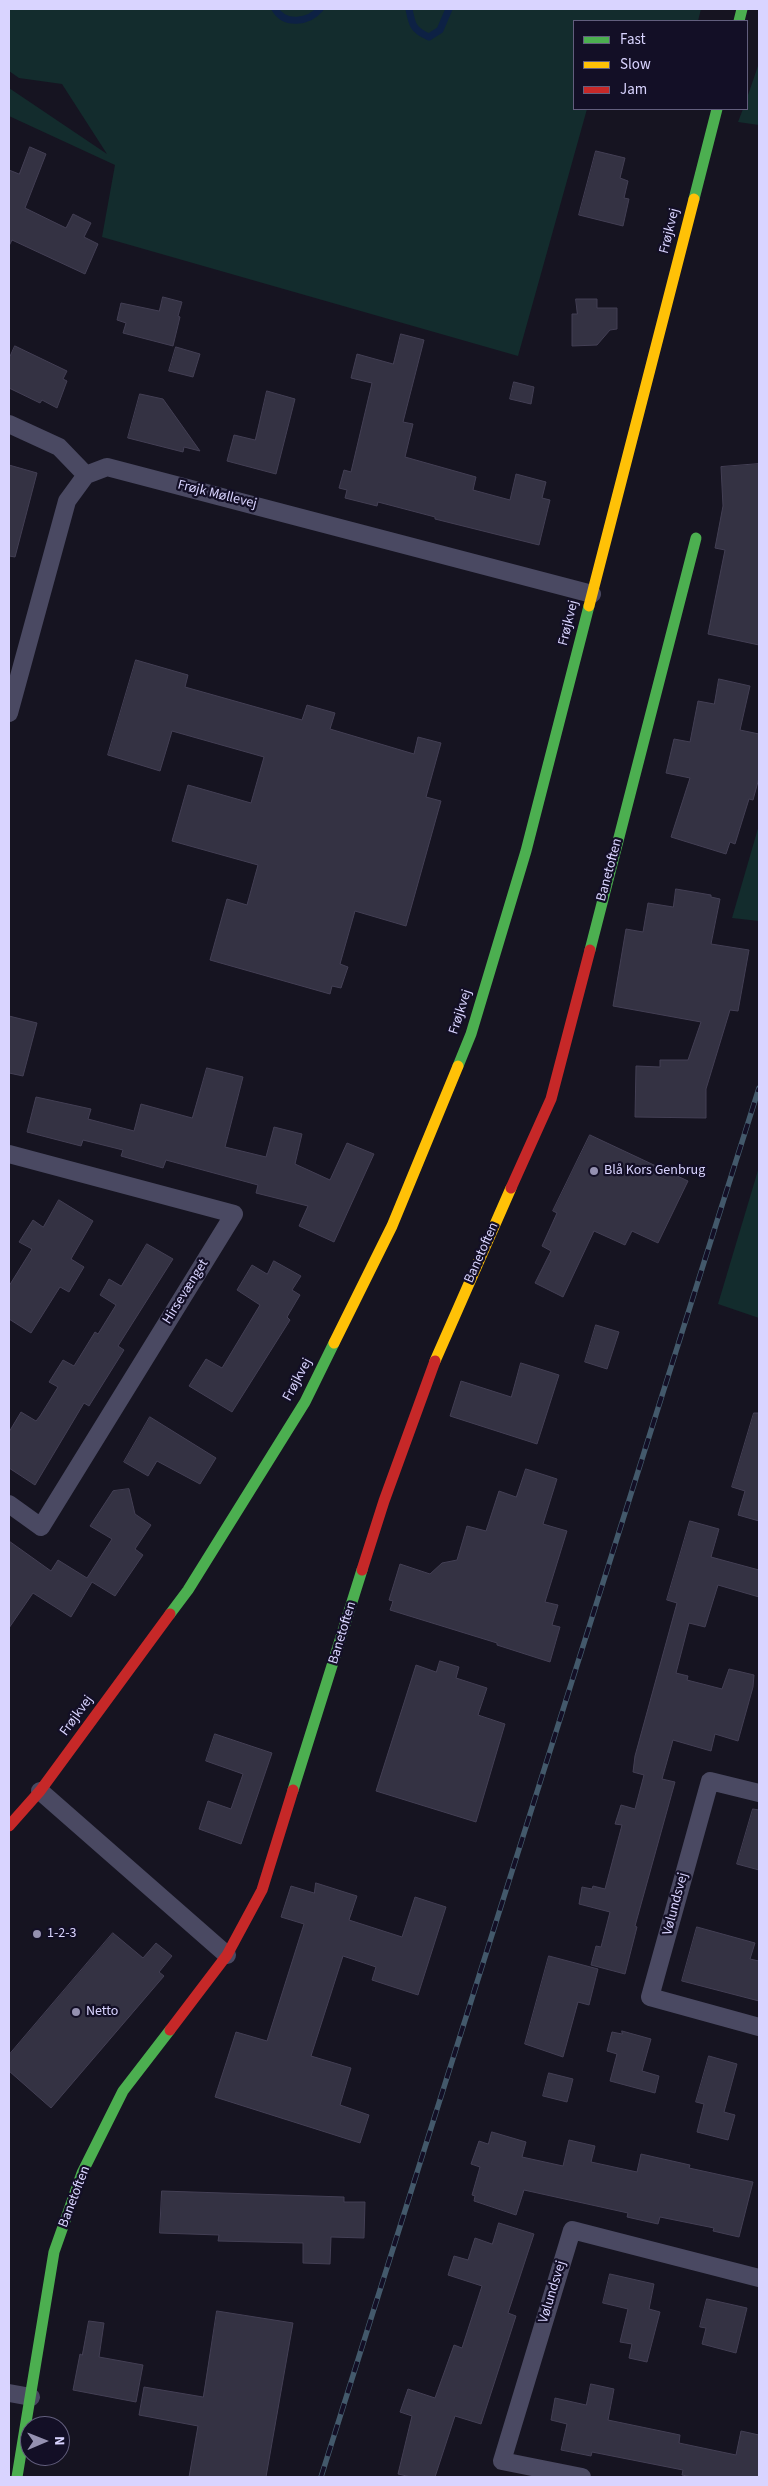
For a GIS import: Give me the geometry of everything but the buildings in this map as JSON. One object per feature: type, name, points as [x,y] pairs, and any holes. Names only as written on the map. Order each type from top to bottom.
[{"type":"street","name":"Frøjkvej","points":[[9,1826],[40,1791],[193,1582],[305,1402],[392,1226],[471,1034],[526,851],[717,110]]},
{"type":"street","points":[[9,424],[59,447],[86,474],[67,501],[9,713]]},
{"type":"street","name":"Frøjk Møllevej","points":[[86,474],[107,467],[563,584],[592,594]]},
{"type":"street","name":"Banetoften","points":[[17,2477],[54,2252],[82,2173],[122,2090],[227,1956],[262,1890],[384,1501],[443,1341],[550,1099],[696,538]]},
{"type":"street","name":"Hirsevænget","points":[[9,1504],[41,1527],[234,1214],[12,1161]]},
{"type":"street","name":"Vølundsvej","points":[[759,1793],[710,1781],[650,1996],[759,2027]]},
{"type":"street","points":[[40,1791],[227,1956]]},
{"type":"street","name":"Vølundsvej","points":[[582,2477],[502,2461],[572,2230],[759,2278]]},
{"type":"street","points":[[9,2393],[31,2397]]},
{"type":"green space","points":[[9,9],[701,9],[698,20],[573,20],[573,110],[587,110],[518,356],[102,237],[115,165],[9,116],[9,88],[107,154],[62,84],[19,78],[9,71]]},
{"type":"green space","points":[[759,63],[759,125],[738,122],[743,110],[748,110],[748,95]]},
{"type":"green space","points":[[759,825],[759,921],[732,918]]},
{"type":"green space","points":[[759,1167],[759,1318],[718,1304]]},
{"type":"waterway","points":[[275,9],[279,14],[291,20],[310,17],[320,9]]},
{"type":"waterway","points":[[409,9],[416,29],[429,37],[440,30],[449,9]]},
{"type":"railway","points":[[321,2477],[759,1088]]},
{"type":"traffic: fast","points":[[739,20],[742,9]]},
{"type":"traffic: fast","points":[[694,199],[717,110]]},
{"type":"traffic: fast","points":[[590,950],[696,538]]},
{"type":"traffic: fast","points":[[458,1066],[471,1034],[526,851],[589,606]]},
{"type":"traffic: fast","points":[[170,1614],[188,1590],[305,1402],[334,1343]]},
{"type":"traffic: fast","points":[[293,1790],[362,1570]]},
{"type":"traffic: fast","points":[[17,2477],[54,2252],[82,2173],[123,2091],[170,2030]]},
{"type":"traffic: slow","points":[[589,606],[694,199]]},
{"type":"traffic: slow","points":[[334,1343],[392,1226],[458,1066]]},
{"type":"traffic: slow","points":[[435,1361],[511,1188]]},
{"type":"traffic: jam","points":[[511,1188],[551,1099],[590,950]]},
{"type":"traffic: jam","points":[[362,1570],[384,1501],[435,1361]]},
{"type":"traffic: jam","points":[[9,1826],[40,1791],[170,1614]]},
{"type":"traffic: jam","points":[[170,2030],[227,1955],[262,1890],[293,1790]]},
{"type":"place","name":"Blå Kors Genbrug","points":[[594,1171]]},
{"type":"place","name":"1-2-3","points":[[37,1934]]},
{"type":"place","name":"Netto","points":[[76,2012]]}]
